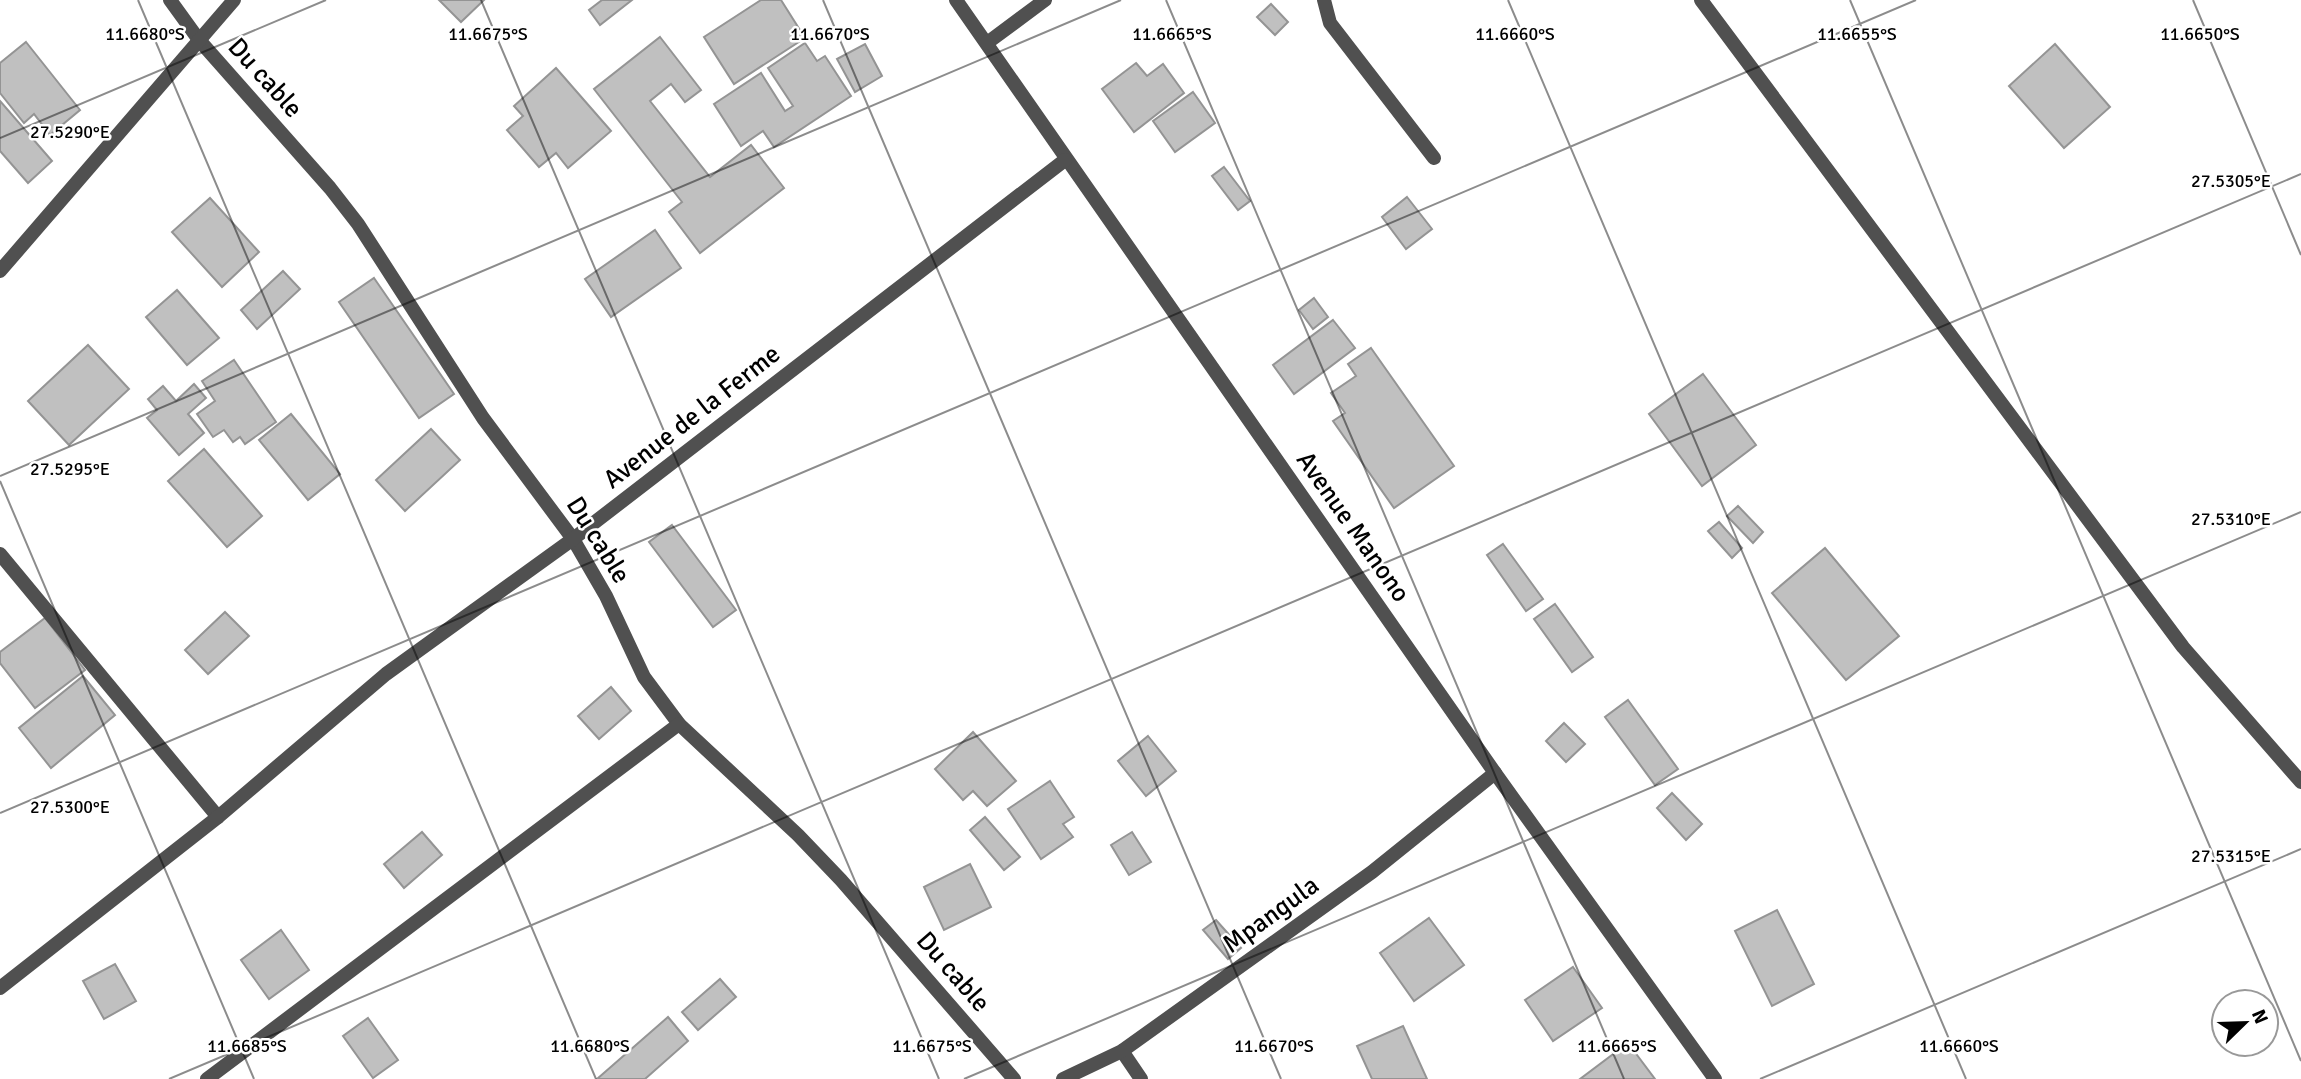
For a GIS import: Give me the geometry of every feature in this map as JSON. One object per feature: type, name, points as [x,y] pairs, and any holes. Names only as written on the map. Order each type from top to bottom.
[{"type":"street","name":"Du cable","points":[[170,0],[199,40],[330,188],[358,224],[483,418],[573,539],[606,596],[644,677],[679,724],[798,835],[841,880],[1014,1079]]},
{"type":"street","points":[[0,271],[234,0]]},
{"type":"street","name":"Avenue Manono","points":[[956,0],[1065,160],[1495,773],[1715,1079]]},
{"type":"street","points":[[987,43],[1045,0]]},
{"type":"street","points":[[1324,0],[1330,23],[1434,158]]},
{"type":"street","points":[[1701,0],[2183,647],[2301,782]]},
{"type":"street","name":"Avenue de la Ferme","points":[[0,988],[218,817],[386,674],[573,539],[1065,160]]},
{"type":"street","points":[[0,554],[218,817]]},
{"type":"street","points":[[207,1079],[679,724]]},
{"type":"street","name":"Mpangula","points":[[1063,1079],[1122,1051],[1372,872],[1495,773]]},
{"type":"street","points":[[1122,1051],[1141,1079]]},
{"type":"building","points":[[439,0],[484,0],[461,22]]},
{"type":"building","points":[[602,0],[632,0],[600,25],[589,10]]},
{"type":"building","points":[[761,0],[781,0],[805,38],[734,84],[704,37]]},
{"type":"building","points":[[1271,4],[1288,22],[1275,35],[1257,17]]},
{"type":"building","points":[[660,37],[701,90],[685,102],[671,84],[650,101],[710,177],[751,145],[784,188],[700,253],[669,212],[682,202],[594,89]]},
{"type":"building","points":[[26,42],[80,110],[50,135],[34,114],[24,123],[0,93],[0,63]]},
{"type":"building","points":[[805,43],[817,61],[825,56],[851,96],[774,147],[763,131],[741,146],[714,104],[761,73],[785,111],[793,106],[768,68]]},
{"type":"building","points":[[865,44],[882,76],[855,92],[837,59]]},
{"type":"building","points":[[2055,44],[2110,107],[2064,148],[2009,86]]},
{"type":"building","points":[[1136,63],[1147,76],[1163,64],[1184,93],[1134,132],[1102,89]]},
{"type":"building","points":[[556,68],[611,131],[568,168],[556,153],[539,167],[507,130],[523,116],[514,106]]},
{"type":"building","points":[[1193,92],[1215,123],[1175,152],[1153,121]]},
{"type":"building","points":[[0,101],[52,161],[28,183],[0,151]]},
{"type":"building","points":[[1224,167],[1250,201],[1238,210],[1212,176]]},
{"type":"building","points":[[1407,197],[1432,229],[1406,249],[1382,217]]},
{"type":"building","points":[[210,198],[259,252],[222,287],[172,232]]},
{"type":"building","points":[[655,230],[681,268],[611,317],[585,279]]},
{"type":"building","points":[[283,271],[300,289],[257,329],[241,310]]},
{"type":"building","points":[[374,278],[454,394],[419,418],[339,302]]},
{"type":"building","points":[[177,290],[219,338],[187,365],[146,317]]},
{"type":"building","points":[[1314,298],[1328,317],[1313,329],[1299,310]]},
{"type":"building","points":[[1333,320],[1355,348],[1294,394],[1273,365]]},
{"type":"building","points":[[88,345],[129,389],[69,445],[28,401]]},
{"type":"building","points":[[1371,348],[1454,466],[1394,508],[1333,421],[1345,413],[1331,393],[1356,376],[1348,364]]},
{"type":"building","points":[[234,360],[276,422],[245,444],[240,437],[233,442],[224,430],[213,437],[197,414],[215,401],[202,381]]},
{"type":"building","points":[[1703,374],[1756,445],[1702,486],[1649,414]]},
{"type":"building","points":[[194,384],[206,398],[188,414],[204,433],[179,455],[147,418],[157,410],[148,399],[163,386],[176,401]]},
{"type":"building","points":[[291,414],[340,474],[308,500],[259,440]]},
{"type":"building","points":[[431,429],[460,460],[405,511],[376,480]]},
{"type":"building","points":[[204,449],[262,516],[227,547],[168,481]]},
{"type":"building","points":[[1738,506],[1763,532],[1753,543],[1727,516]]},
{"type":"building","points":[[1719,522],[1742,548],[1732,558],[1708,531]]},
{"type":"building","points":[[672,525],[736,610],[713,627],[649,542]]},
{"type":"building","points":[[1503,544],[1543,599],[1526,611],[1487,555]]},
{"type":"building","points":[[1825,548],[1899,636],[1846,680],[1772,593]]},
{"type":"building","points":[[1555,604],[1593,657],[1572,672],[1534,619]]},
{"type":"building","points":[[225,612],[249,636],[208,674],[185,650]]},
{"type":"building","points":[[45,618],[85,670],[35,708],[0,663],[0,652]]},
{"type":"building","points":[[83,676],[115,715],[51,768],[19,728]]},
{"type":"building","points":[[611,687],[631,711],[599,739],[578,716]]},
{"type":"building","points":[[1628,700],[1678,769],[1655,785],[1605,717]]},
{"type":"building","points":[[1564,723],[1585,744],[1566,762],[1546,741]]},
{"type":"building","points":[[973,732],[1016,781],[987,806],[973,791],[963,800],[935,769]]},
{"type":"building","points":[[1148,736],[1176,771],[1146,796],[1118,761]]},
{"type":"building","points":[[1050,781],[1074,817],[1063,824],[1073,837],[1041,859],[1008,809]]},
{"type":"building","points":[[1672,793],[1702,824],[1686,840],[1657,808]]},
{"type":"building","points":[[985,817],[1020,857],[1004,870],[970,830]]},
{"type":"building","points":[[422,832],[442,855],[404,888],[384,864]]},
{"type":"building","points":[[1132,832],[1151,862],[1129,875],[1111,845]]},
{"type":"building","points":[[970,864],[991,907],[944,930],[924,887]]},
{"type":"building","points":[[1777,910],[1814,984],[1772,1006],[1735,931]]},
{"type":"building","points":[[1429,918],[1464,965],[1414,1001],[1380,953]]},
{"type":"building","points":[[1216,920],[1241,948],[1228,959],[1203,930]]},
{"type":"building","points":[[281,930],[309,970],[269,999],[241,960]]},
{"type":"building","points":[[115,964],[136,1001],[104,1019],[83,981]]},
{"type":"building","points":[[1573,967],[1602,1008],[1553,1041],[1525,1000]]},
{"type":"building","points":[[720,979],[736,997],[698,1030],[682,1012]]},
{"type":"building","points":[[668,1017],[688,1041],[645,1079],[597,1079]]},
{"type":"building","points":[[368,1018],[398,1060],[373,1078],[343,1036]]},
{"type":"building","points":[[1403,1026],[1427,1079],[1372,1079],[1357,1046]]},
{"type":"building","points":[[1628,1043],[1655,1079],[1580,1079]]}]
